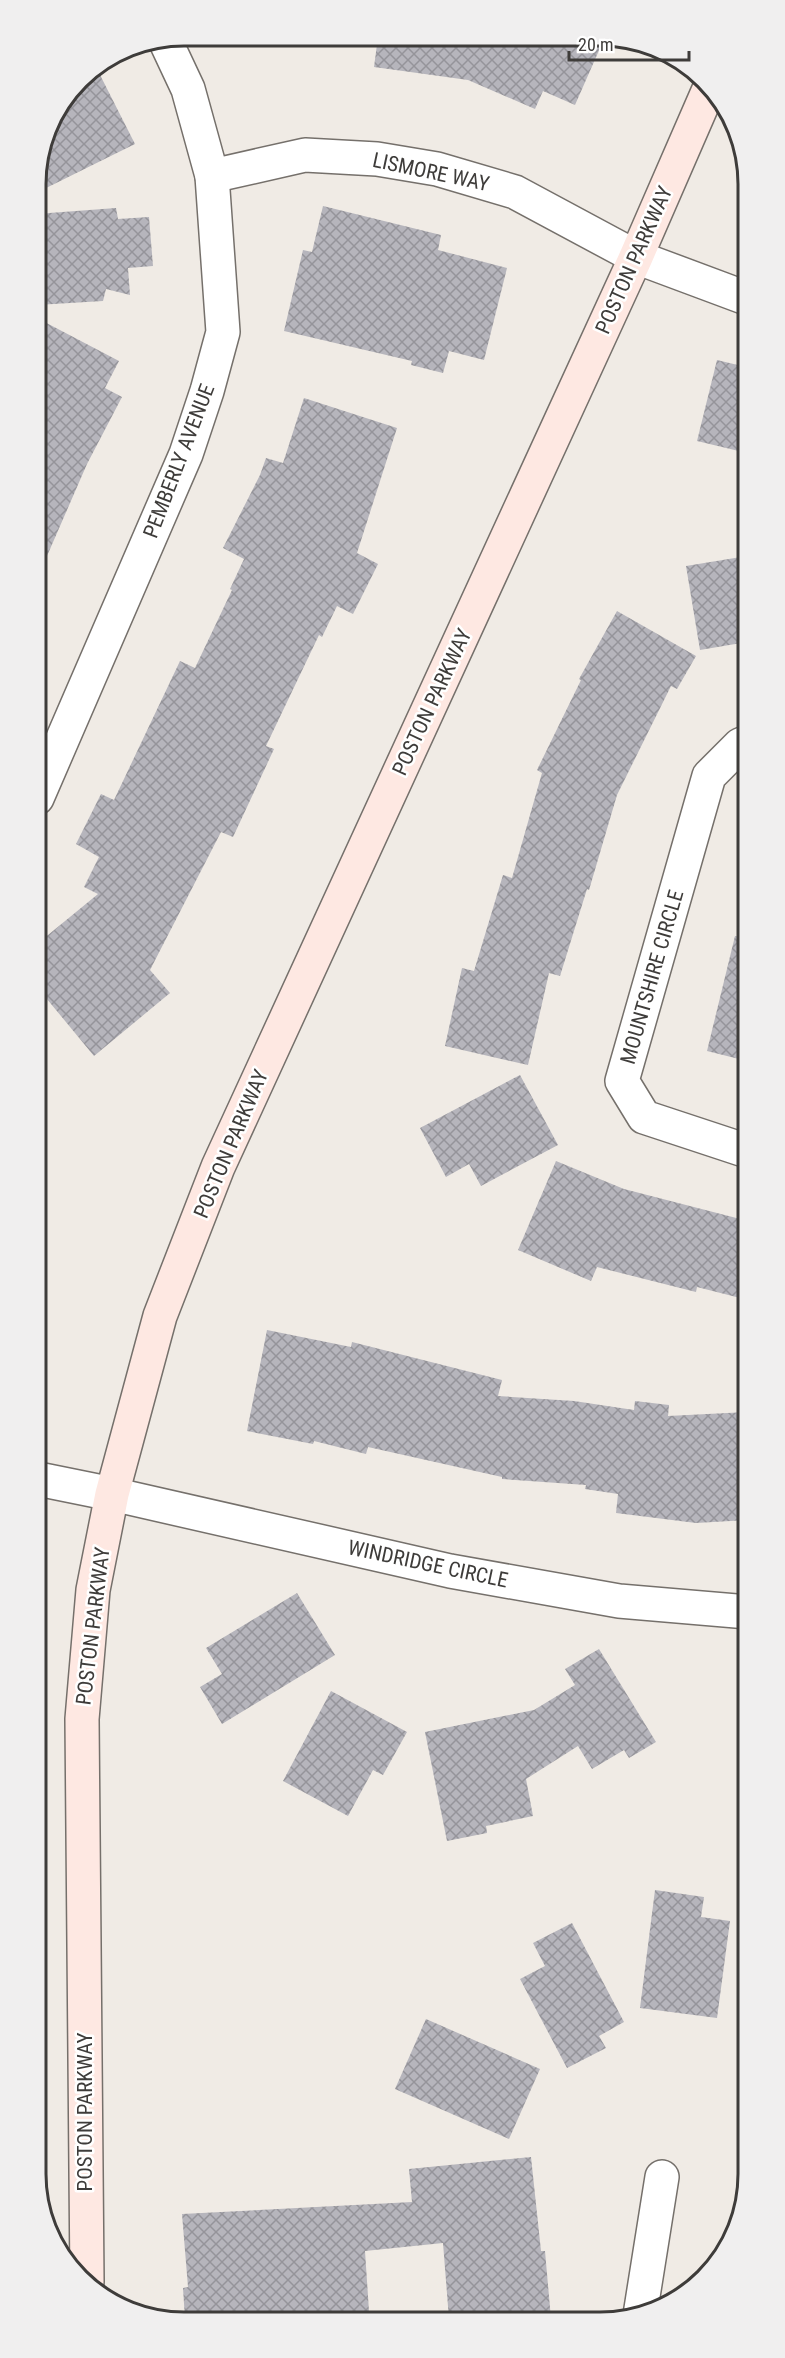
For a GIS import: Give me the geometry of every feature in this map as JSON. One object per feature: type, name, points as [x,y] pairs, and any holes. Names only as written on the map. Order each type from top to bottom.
[{"type":"street","name":"PEMBERLY AVENUE","points":[[47,776],[186,454],[207,391],[223,332],[212,176],[188,89],[169,48]]},
{"type":"street","name":"POSTON PARKWAY","points":[[87,2271],[82,1719],[93,1590],[112,1494],[160,1316],[218,1167],[636,256],[706,96]]},
{"type":"street","name":"LISMORE WAY","points":[[212,176],[305,155],[377,159],[437,169],[515,192],[636,256],[738,295]]},
{"type":"street","name":"MOUNTSHIRE CIRCLE","points":[[738,747],[710,776],[622,1081],[644,1117],[738,1148]]},
{"type":"street","points":[[46,1481],[112,1494]]},
{"type":"street","name":"WINDRIDGE CIRCLE","points":[[112,1494],[462,1573],[620,1601],[738,1611]]},
{"type":"street","points":[[642,2305],[662,2177]]},
{"type":"building","points":[[601,46],[575,105],[543,91],[535,109],[468,80],[374,67],[377,47]]},
{"type":"building","points":[[100,76],[135,144],[47,188],[51,149],[57,132],[75,101]]},
{"type":"building","points":[[323,206],[441,235],[438,250],[507,268],[484,360],[449,351],[443,373],[411,365],[412,361],[284,331],[303,250],[312,252]]},
{"type":"building","points":[[116,208],[118,219],[149,217],[153,266],[128,268],[130,295],[106,289],[103,301],[47,304],[47,213]]},
{"type":"building","points":[[47,323],[119,361],[105,388],[122,397],[87,464],[47,556]]},
{"type":"building","points":[[717,360],[738,365],[738,451],[697,441]]},
{"type":"building","points":[[304,398],[397,428],[357,553],[378,564],[353,614],[337,606],[322,637],[319,635],[266,746],[274,749],[233,837],[221,832],[150,970],[170,993],[94,1056],[47,999],[47,936],[98,894],[84,887],[99,857],[76,844],[101,794],[114,800],[180,661],[195,668],[244,559],[223,548],[260,475],[266,458],[283,463]]},
{"type":"building","points":[[738,557],[738,644],[700,650],[686,566]]},
{"type":"building","points":[[617,611],[696,656],[677,689],[671,686],[617,795],[589,890],[587,889],[560,976],[549,973],[528,1065],[445,1046],[462,968],[474,971],[503,875],[512,878],[542,773],[537,770],[581,680],[579,679]]},
{"type":"building","points":[[735,936],[738,936],[738,1059],[707,1051]]},
{"type":"building","points":[[520,1075],[558,1145],[481,1186],[469,1164],[446,1177],[420,1128]]},
{"type":"building","points":[[556,1161],[624,1189],[738,1218],[738,1297],[697,1287],[696,1292],[597,1267],[591,1281],[518,1250]]},
{"type":"building","points":[[267,1330],[351,1347],[352,1342],[502,1380],[498,1396],[574,1401],[634,1410],[635,1401],[669,1405],[668,1416],[738,1412],[738,1521],[696,1523],[616,1513],[618,1494],[585,1489],[586,1485],[502,1479],[502,1477],[368,1447],[366,1454],[314,1441],[313,1444],[247,1431]]},
{"type":"building","points":[[297,1593],[335,1655],[222,1724],[200,1687],[222,1674],[206,1648]]},
{"type":"building","points":[[599,1649],[656,1742],[629,1758],[624,1750],[592,1769],[578,1746],[526,1779],[533,1816],[486,1826],[487,1833],[447,1841],[425,1732],[534,1710],[575,1685],[565,1669]]},
{"type":"building","points":[[331,1691],[407,1732],[383,1775],[373,1770],[348,1816],[283,1781]]},
{"type":"building","points":[[655,1890],[704,1897],[701,1917],[730,1921],[717,2018],[640,2008]]},
{"type":"building","points":[[572,1923],[624,2022],[599,2036],[606,2048],[567,2068],[520,1979],[545,1966],[533,1943]]},
{"type":"building","points":[[426,2019],[540,2069],[509,2139],[395,2089]]},
{"type":"building","points":[[531,2157],[541,2251],[545,2251],[550,2312],[448,2312],[443,2243],[365,2251],[369,2311],[185,2312],[183,2288],[188,2287],[182,2214],[412,2202],[409,2169]]}]
